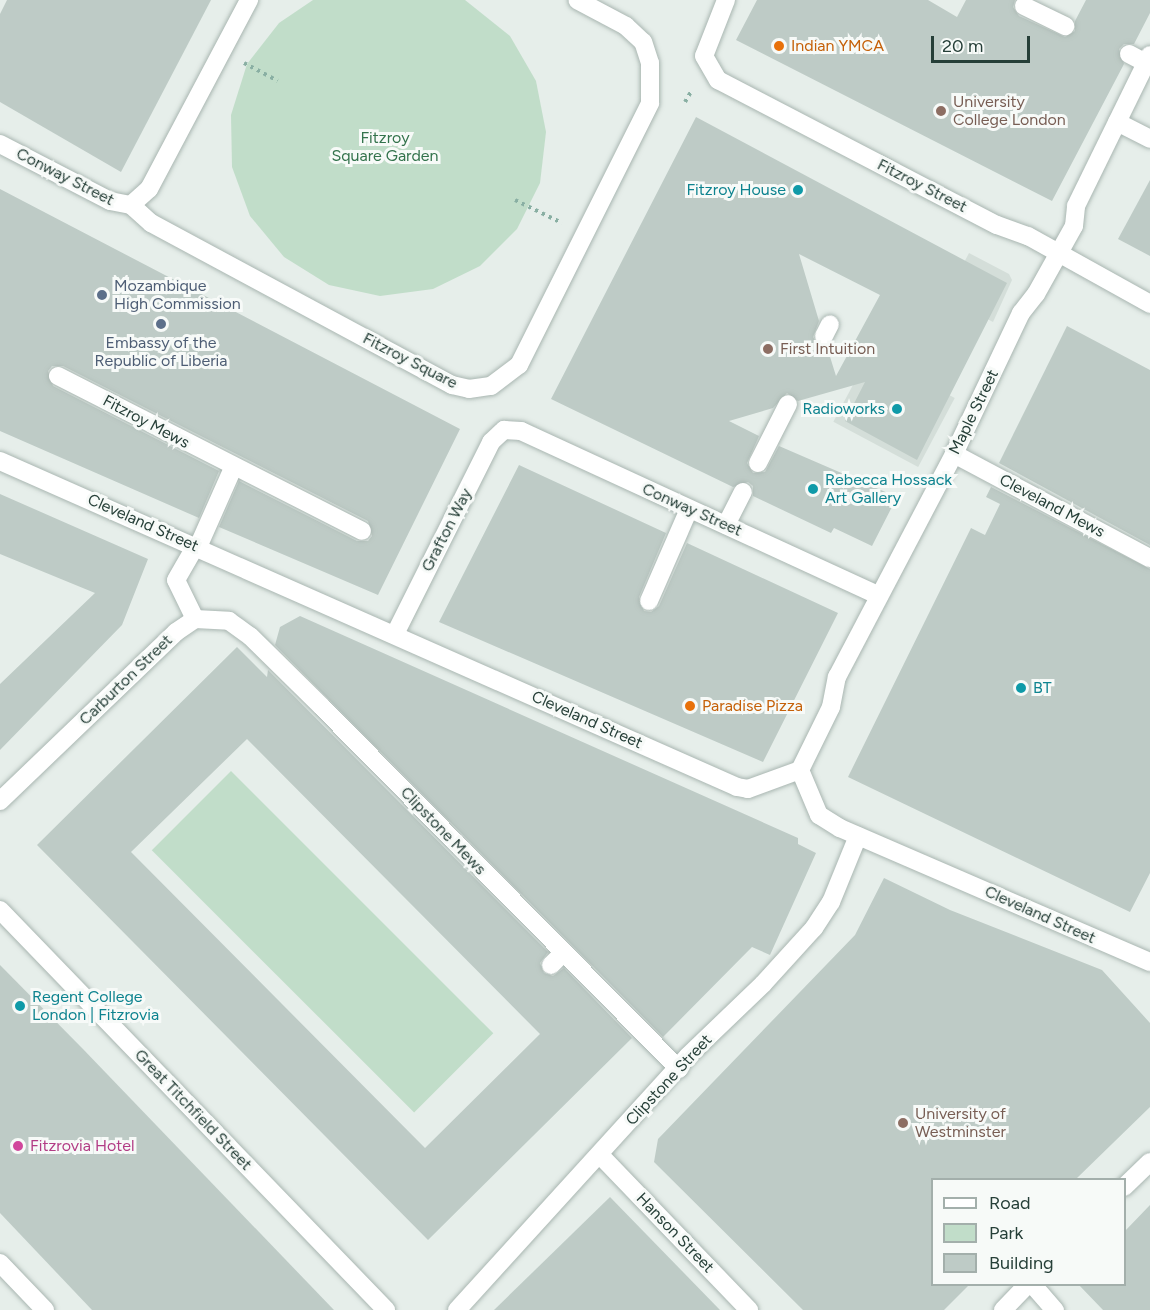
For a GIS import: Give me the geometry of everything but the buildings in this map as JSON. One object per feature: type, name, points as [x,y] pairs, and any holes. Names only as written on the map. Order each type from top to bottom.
[{"type":"street","points":[[132,205],[149,189],[249,0]]},
{"type":"street","name":"Fitzroy Square","points":[[132,205],[151,224],[452,385],[470,389],[491,386],[519,365],[650,103],[650,63],[643,42],[626,26],[577,0]]},
{"type":"street","name":"Fitzroy Street","points":[[726,0],[704,56],[718,80],[997,225],[1028,236],[1057,255],[1150,304]]},
{"type":"street","points":[[1024,6],[1065,27]]},
{"type":"street","points":[[1129,54],[1148,59]]},
{"type":"street","name":"Maple Street","points":[[800,770],[831,707],[837,677],[954,454],[1021,313],[1074,226],[1076,206],[1148,59]]},
{"type":"street","points":[[1117,122],[1150,139]]},
{"type":"street","name":"Conway Street","points":[[0,144],[110,201],[132,205]]},
{"type":"street","name":"Fitzroy Mews","points":[[58,376],[233,468],[362,531]]},
{"type":"street","points":[[758,463],[788,404]]},
{"type":"street","name":"Conway Street","points":[[504,430],[520,431],[878,595]]},
{"type":"street","name":"Grafton Way","points":[[395,634],[491,442],[504,430]]},
{"type":"street","name":"Cleveland Mews","points":[[954,454],[1150,558]]},
{"type":"street","name":"Cleveland Street","points":[[0,461],[737,787],[748,789],[800,770],[819,815],[858,836],[1150,962]]},
{"type":"street","points":[[195,619],[176,580],[197,547],[233,468]]},
{"type":"street","points":[[726,525],[743,492]]},
{"type":"street","points":[[649,601],[689,509]]},
{"type":"street","name":"Carburton Street","points":[[0,801],[176,632],[195,619]]},
{"type":"street","name":"Clipstone Mews","points":[[195,619],[230,621],[250,636],[557,960],[679,1069]]},
{"type":"street","name":"Clipstone Street","points":[[457,1310],[679,1069],[688,1056],[763,984],[814,928],[845,874],[858,836]]},
{"type":"street","name":"Great Titchfield Street","points":[[0,910],[386,1310]]},
{"type":"street","name":"Hanson Street","points":[[600,1155],[749,1310]]},
{"type":"street","points":[[1126,1186],[1150,1162]]},
{"type":"street","points":[[0,1263],[45,1310]]},
{"type":"street","points":[[1003,1310],[1028,1286]]},
{"type":"street","points":[[1032,1286],[1055,1310]]},
{"type":"path","points":[[247,64],[278,81]]},
{"type":"path","points":[[685,102],[692,90]]},
{"type":"path","points":[[515,200],[528,206]]},
{"type":"shaded area","points":[[969,253],[1009,274],[1012,280],[993,322],[946,297]]},
{"type":"shaded area","name":"Radioworks","points":[[870,353],[955,398],[918,467],[833,422]]},
{"type":"green space","name":"Fitzroy Square Garden","points":[[313,0],[465,0],[510,36],[536,81],[546,132],[540,183],[517,229],[480,266],[433,289],[380,296],[329,285],[284,257],[250,216],[232,167],[231,115],[247,64],[279,23]]},
{"type":"green space","points":[[231,771],[493,1033],[414,1113],[152,850]]},
{"type":"place","name":"Indian YMCA","points":[[779,46]]},
{"type":"place","name":"University College London","points":[[941,111]]},
{"type":"place","name":"Fitzroy House","points":[[798,190]]},
{"type":"place","name":"Mozambique High Commission","points":[[102,295]]},
{"type":"place","name":"Embassy of the Republic of Liberia","points":[[161,324]]},
{"type":"place","name":"First Intuition","points":[[768,349]]},
{"type":"place","name":"Radioworks","points":[[897,409]]},
{"type":"place","name":"Rebecca Hossack Art Gallery","points":[[813,489]]},
{"type":"place","name":"BT","points":[[1021,688]]},
{"type":"place","name":"Paradise Pizza","points":[[690,706]]},
{"type":"place","name":"Regent College London | Fitzrovia","points":[[20,1006]]},
{"type":"place","name":"University of Westminster","points":[[903,1123]]},
{"type":"place","name":"Fitzrovia Hotel","points":[[18,1146]]}]
